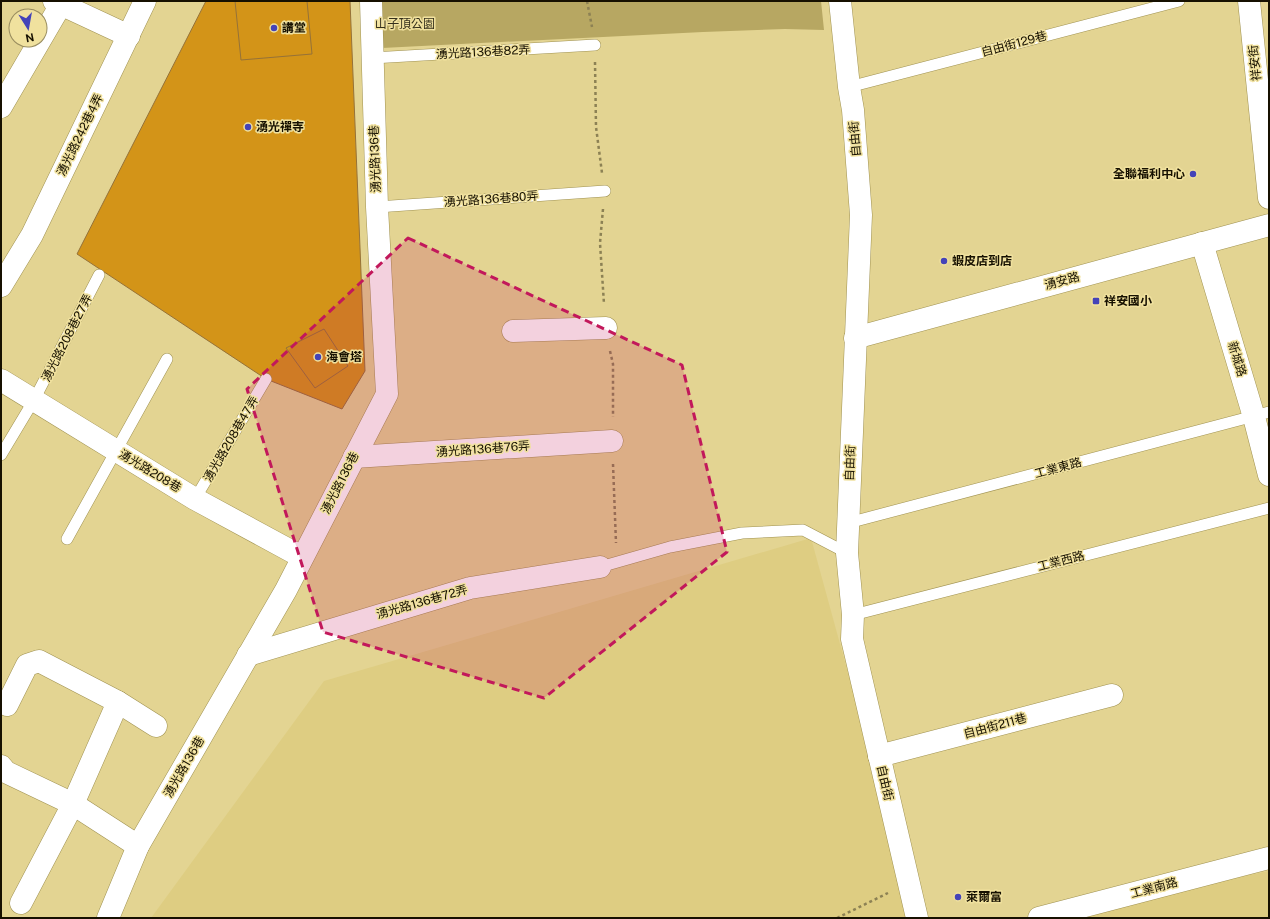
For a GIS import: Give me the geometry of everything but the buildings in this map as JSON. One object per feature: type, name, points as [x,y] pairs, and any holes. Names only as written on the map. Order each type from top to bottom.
[{"type":"street","name":"湧光路242巷4弄","points":[[1,286],[32,235],[146,1]]},
{"type":"street","name":"湧光路136巷","points":[[108,918],[138,846],[286,590],[387,394],[377,207],[371,1]]},
{"type":"street","name":"自由街","points":[[840,1],[849,88],[853,110],[861,215],[846,553],[853,615],[852,639],[917,918]]},
{"type":"street","name":"祥安街","points":[[1249,1],[1269,198]]},
{"type":"street","points":[[1,107],[60,2],[129,36]]},
{"type":"street","name":"湧安路","points":[[855,338],[1269,225]]},
{"type":"street","name":"新城路","points":[[1202,243],[1262,414],[1269,475]]},
{"type":"street","points":[[514,331],[606,328]]},
{"type":"street","name":"湧光路208巷","points":[[1,380],[195,499],[302,557]]},
{"type":"street","name":"湧光路136巷76弄","points":[[354,457],[612,441]]},
{"type":"street","name":"湧光路136巷72弄","points":[[248,655],[470,588],[600,567]]},
{"type":"street","points":[[7,705],[27,665],[39,661],[118,702],[156,726]]},
{"type":"street","name":"自由街211巷","points":[[879,756],[1112,695]]},
{"type":"street","points":[[21,903],[73,804],[118,702]]},
{"type":"street","points":[[1,766],[6,772],[73,804],[138,846]]},
{"type":"street","name":"工業南路","points":[[1039,918],[1269,858]]},
{"type":"lane","name":"自由街129巷","points":[[849,88],[1179,1]]},
{"type":"lane","name":"湧光路136巷82弄","points":[[372,58],[595,45]]},
{"type":"lane","name":"湧光路136巷80弄","points":[[377,207],[605,191]]},
{"type":"lane","name":"湧光路208巷27弄","points":[[1,455],[34,400],[99,275]]},
{"type":"lane","points":[[67,539],[115,450],[167,359]]},
{"type":"lane","name":"湧光路208巷47弄","points":[[195,499],[266,379]]},
{"type":"lane","name":"工業東路","points":[[848,523],[1262,414]]},
{"type":"lane","name":"工業西路","points":[[853,615],[1269,508]]},
{"type":"lane","points":[[600,567],[670,547],[742,533],[803,530],[846,553]]},
{"type":"path","points":[[587,1],[595,45],[596,127],[605,191],[600,243],[606,328],[613,364],[612,441],[616,542],[600,567]]},
{"type":"path","points":[[837,918],[908,884]]},
{"type":"highlighted area","points":[[408,238],[682,365],[727,552],[544,698],[323,632],[247,389]]},
{"type":"shaded area","points":[[811,538],[915,918],[151,918],[324,681]]},
{"type":"shaded area","points":[[1269,871],[1269,918],[1035,918]]},
{"type":"green space","name":"山子頂公園","points":[[380,1],[821,1],[824,30],[785,29],[703,32],[382,48]]},
{"type":"place","name":"講堂","points":[[274,28]]},
{"type":"place","name":"湧光禪寺","points":[[248,127]]},
{"type":"place","name":"全聯福利中心","points":[[1193,174]]},
{"type":"place","name":"蝦皮店到店","points":[[944,261]]},
{"type":"place","name":"祥安國小","points":[[1096,301]]},
{"type":"place","name":"海會塔","points":[[318,357]]},
{"type":"place","name":"萊爾富","points":[[958,897]]}]
